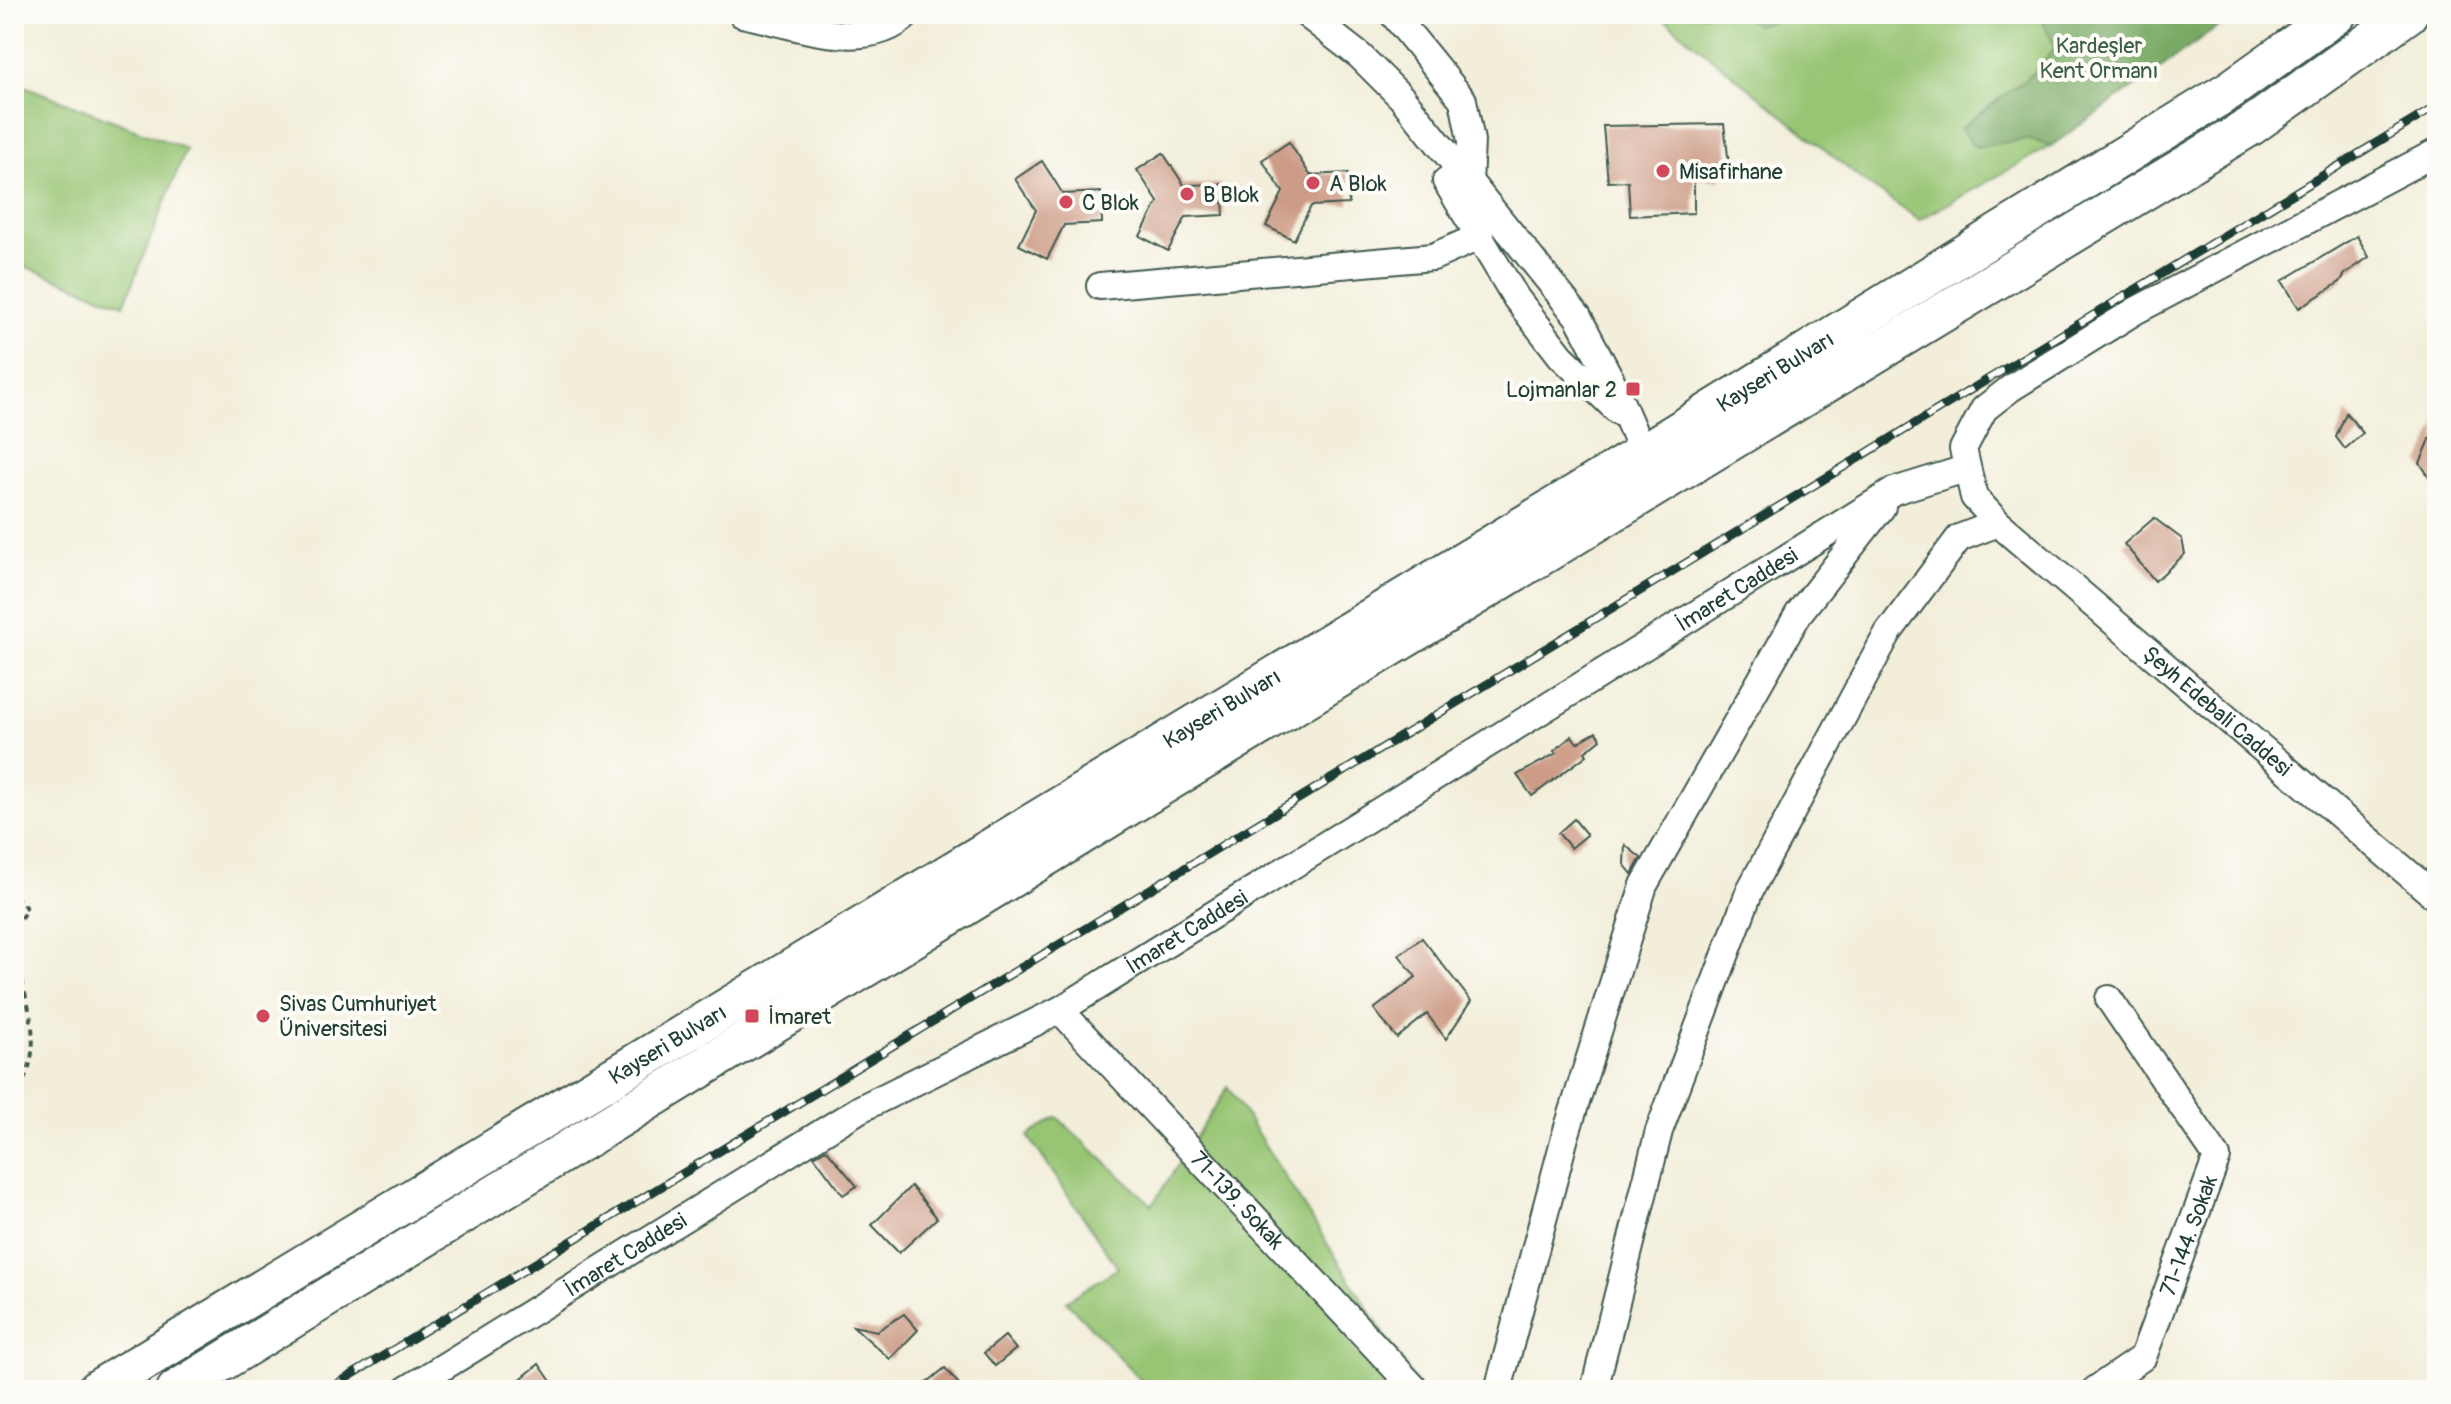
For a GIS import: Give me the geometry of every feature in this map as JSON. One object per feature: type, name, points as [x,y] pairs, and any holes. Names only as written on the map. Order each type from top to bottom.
[{"type":"highway","name":"Kayseri Bulvarı","points":[[96,1390],[1643,453],[2230,90],[2337,14]]},
{"type":"highway","name":"Kayseri Bulvarı","points":[[176,1390],[1157,788],[1658,488],[2251,126],[2408,14]]},
{"type":"street","points":[[742,14],[855,36],[894,28],[908,14]]},
{"type":"street","points":[[1283,14],[1300,23],[1351,67],[1392,110],[1459,198],[1516,298],[1561,356],[1624,416]]},
{"type":"street","points":[[1306,14],[1360,56],[1402,98],[1578,317],[1612,382],[1624,416],[1658,488]]},
{"type":"street","points":[[1393,14],[1463,100],[1471,141],[1469,184]]},
{"type":"street","points":[[1965,469],[1963,449],[1984,409],[2011,388],[2135,311],[2437,152]]},
{"type":"street","points":[[1100,286],[1433,257],[1481,236]]},
{"type":"street","name":"İmaret Caddesi","points":[[406,1390],[860,1109],[1060,1010],[1894,491],[1965,469]]},
{"type":"street","name":"Şeyh Edebali Caddesi","points":[[1965,469],[1974,497],[1998,523],[2437,898]]},
{"type":"street","points":[[1498,1390],[1565,1137],[1644,885],[1799,613],[1894,491]]},
{"type":"street","points":[[1594,1390],[1659,1131],[1750,890],[1888,633],[1959,538],[1998,523]]},
{"type":"street","name":"71-144. Sokak","points":[[2095,1390],[2143,1357],[2217,1157],[2109,999]]},
{"type":"street","name":"71-139. Sokak","points":[[1060,1010],[1416,1390]]},
{"type":"path","points":[[14,897],[21,900],[27,910],[14,926]]},
{"type":"path","points":[[14,958],[33,1020],[33,1047],[29,1067],[14,1095]]},
{"type":"green space","points":[[1658,14],[1740,14],[1757,25],[1796,14],[2039,14],[2056,47],[2036,72],[1960,129],[1977,147],[2027,138],[2051,146],[1919,220],[1862,180]]},
{"type":"green space","points":[[1740,14],[1796,14],[1757,25]]},
{"type":"green space","name":"Kardeşler Kent Ormanı","points":[[2039,14],[2236,14],[2051,146],[2027,139],[1976,147],[1960,129],[2035,72],[2055,47]]},
{"type":"green space","points":[[14,82],[186,149],[124,305],[14,262]]},
{"type":"green space","points":[[1228,1087],[1420,1390],[1150,1390],[1066,1301],[1118,1268],[1028,1136],[1057,1117],[1152,1205]]},
{"type":"building","name":"Misafirhane","points":[[1724,124],[1729,164],[1717,164],[1721,180],[1694,178],[1694,213],[1630,216],[1628,181],[1608,182],[1603,126]]},
{"type":"building","name":"A Blok","points":[[1289,142],[1310,175],[1348,173],[1349,204],[1311,206],[1294,240],[1266,226],[1283,192],[1262,160]]},
{"type":"building","name":"B Blok","points":[[1163,153],[1184,185],[1222,184],[1224,215],[1186,217],[1168,251],[1140,236],[1158,202],[1137,170]]},
{"type":"building","name":"C Blok","points":[[1042,161],[1063,194],[1101,192],[1102,223],[1064,225],[1047,259],[1019,245],[1036,210],[1015,179]]},
{"type":"building","points":[[2357,236],[2369,257],[2345,274],[2340,282],[2299,308],[2282,281]]},
{"type":"building","points":[[2346,413],[2363,433],[2345,449],[2336,437]]},
{"type":"building","points":[[2437,423],[2437,489],[2420,463]]},
{"type":"building","points":[[2154,518],[2182,539],[2185,554],[2155,581],[2124,544]]},
{"type":"building","points":[[1596,732],[1601,739],[1585,752],[1587,755],[1532,796],[1517,775],[1557,753],[1554,751],[1572,736],[1577,743]]},
{"type":"building","points":[[1574,819],[1587,835],[1571,848],[1558,833]]},
{"type":"building","points":[[1625,845],[1641,858],[1632,874],[1624,864]]},
{"type":"building","points":[[1422,938],[1471,1001],[1446,1039],[1427,1014],[1397,1038],[1374,1009],[1416,977],[1399,955]]},
{"type":"building","points":[[826,1149],[857,1186],[843,1195],[814,1156]]},
{"type":"building","points":[[911,1186],[937,1218],[899,1253],[872,1225]]},
{"type":"building","points":[[904,1314],[918,1330],[890,1359],[853,1326],[877,1331]]},
{"type":"building","points":[[1005,1336],[1016,1349],[995,1366],[984,1353]]},
{"type":"building","points":[[539,1364],[557,1390],[507,1390]]},
{"type":"building","points":[[945,1368],[964,1390],[918,1390]]},
{"type":"railway","points":[[327,1390],[2437,106]]},
{"type":"place","name":"Misafirhane","points":[[1663,171]]},
{"type":"place","name":"A Blok","points":[[1313,183]]},
{"type":"place","name":"B Blok","points":[[1187,194]]},
{"type":"place","name":"C Blok","points":[[1066,202]]},
{"type":"place","name":"Lojmanlar 2","points":[[1633,389]]},
{"type":"place","name":"Sivas Cumhuriyet Üniversitesi","points":[[263,1016]]},
{"type":"place","name":"İmaret","points":[[752,1016]]}]
